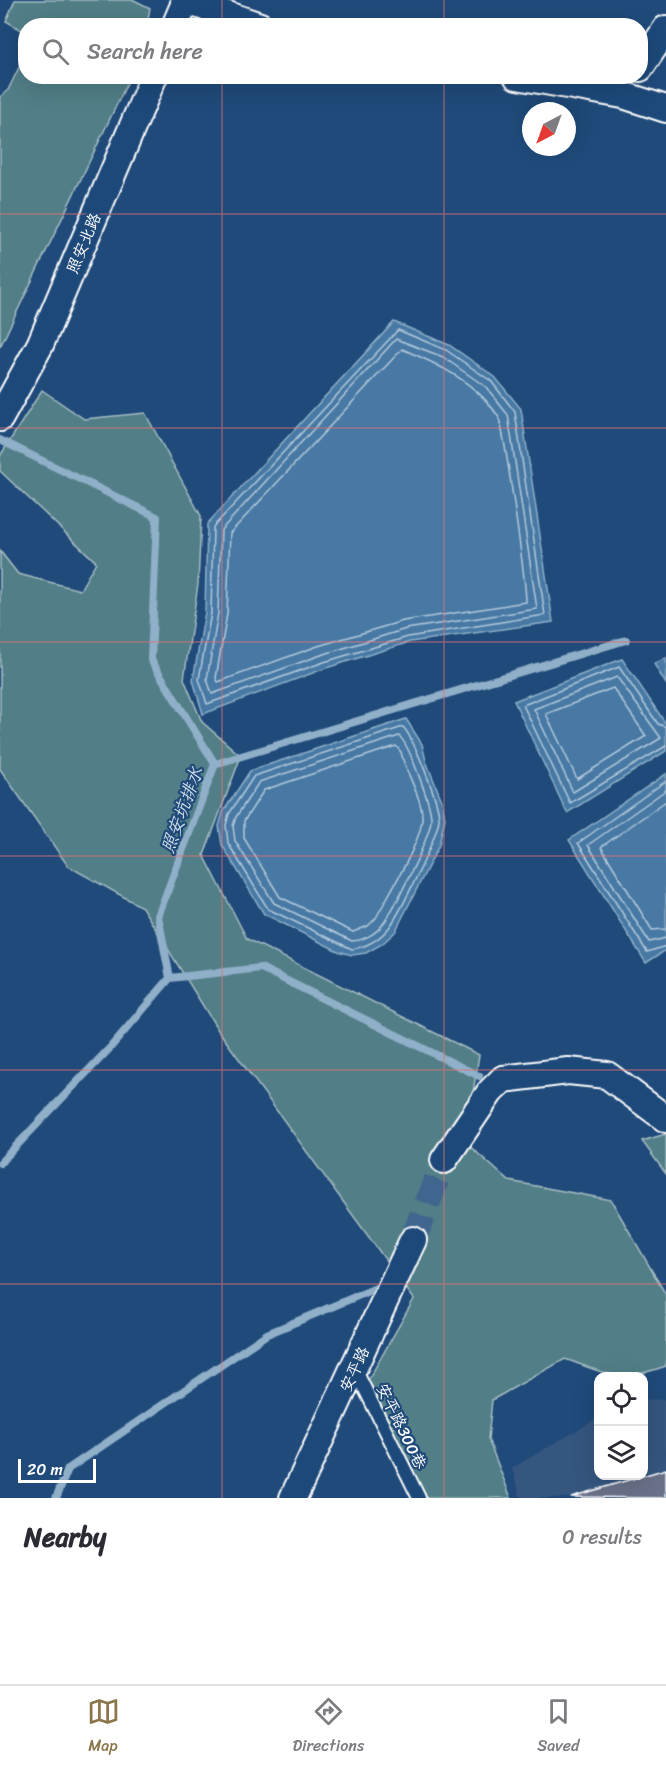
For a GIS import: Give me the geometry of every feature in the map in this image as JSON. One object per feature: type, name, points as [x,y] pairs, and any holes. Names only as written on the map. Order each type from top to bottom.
[{"type":"street","points":[[178,18],[185,0],[237,18]]},
{"type":"street","points":[[648,56],[666,29]]},
{"type":"street","name":"照安北路","points":[[3,412],[40,345],[151,84]]},
{"type":"street","points":[[607,84],[629,86],[666,109]]},
{"type":"street","points":[[444,1160],[484,1100],[503,1079],[568,1071],[608,1075],[666,1119]]},
{"type":"street","name":"安平路","points":[[293,1498],[413,1240]]},
{"type":"lane","name":"安平路300巷","points":[[355,1368],[419,1498]]},
{"type":"shaded area","points":[[666,1399],[666,1498],[521,1498],[512,1468],[594,1420],[594,1480],[648,1480],[648,1400]]},
{"type":"green space","points":[[15,0],[134,0],[150,8],[148,18],[18,18],[18,28],[6,21]]},
{"type":"green space","points":[[18,69],[18,84],[127,84],[0,347],[0,97],[8,90]]},
{"type":"green space","points":[[42,390],[84,419],[145,413],[201,516],[198,584],[184,679],[202,722],[241,756],[204,855],[247,939],[479,1055],[465,1142],[509,1181],[611,1200],[666,1295],[666,1366],[645,1372],[602,1372],[565,1359],[492,1400],[488,1439],[511,1498],[418,1498],[365,1386],[414,1299],[218,1030],[142,907],[68,866],[0,769],[0,551],[18,574],[80,590],[96,562],[0,471],[0,456]]},
{"type":"green space","points":[[666,1134],[666,1174],[642,1141]]},
{"type":"water","points":[[394,322],[449,345],[495,377],[521,409],[553,622],[410,642],[326,668],[203,714],[193,680],[205,612],[207,524]]},
{"type":"water","points":[[666,658],[666,684],[654,664]]},
{"type":"water","points":[[622,659],[666,724],[666,751],[567,813],[514,701]]},
{"type":"water","points":[[406,719],[422,744],[426,761],[442,801],[445,818],[439,845],[395,932],[382,944],[366,953],[352,955],[338,951],[264,914],[222,845],[219,826],[223,812],[250,771]]},
{"type":"water","points":[[666,774],[666,950],[646,963],[569,840]]},
{"type":"building","points":[[666,1469],[666,1498],[571,1497],[629,1480],[648,1480],[648,1474]]},
{"type":"waterway","name":"照安坑排水","points":[[0,440],[157,517],[151,660],[215,764],[158,916],[170,978],[109,1049],[0,1163]]},
{"type":"waterway","points":[[215,764],[626,640]]},
{"type":"waterway","points":[[170,978],[261,968],[479,1076]]},
{"type":"waterway","points":[[56,1498],[68,1469],[267,1334],[381,1286]]},
{"type":"tunnel","points":[[413,1240],[444,1160]]}]
